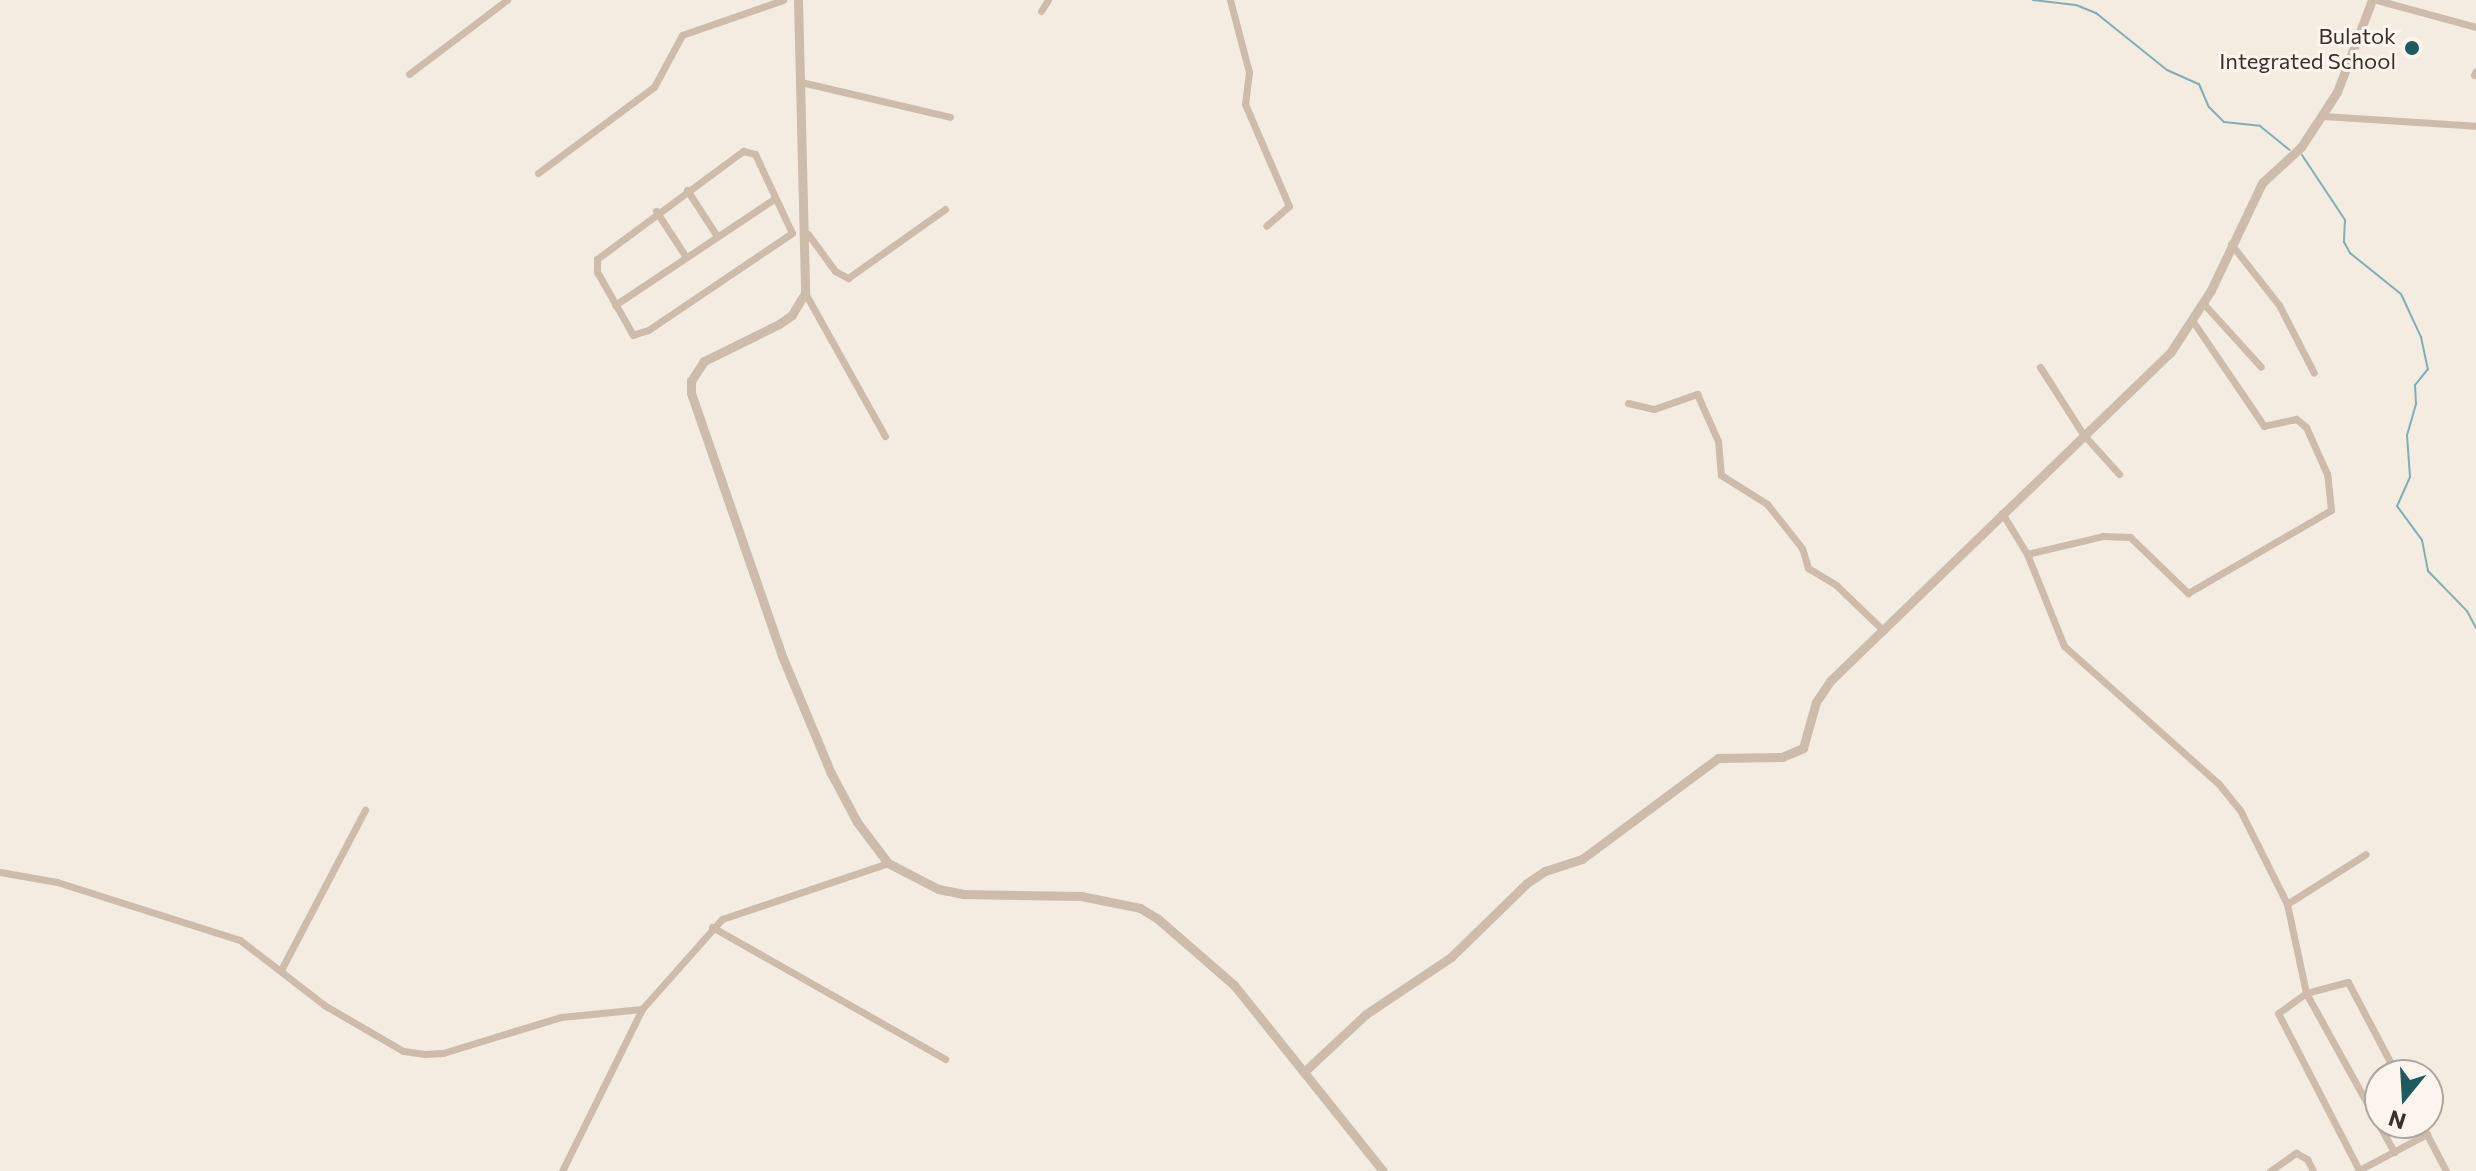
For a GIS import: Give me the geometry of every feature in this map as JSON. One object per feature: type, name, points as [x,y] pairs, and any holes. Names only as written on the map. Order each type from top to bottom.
[{"type":"street","points":[[409,74],[507,0]]},
{"type":"street","points":[[538,173],[654,87],[682,35],[783,0]]},
{"type":"street","points":[[798,0],[807,226],[805,293],[792,315],[779,324],[704,361],[691,381],[691,393],[782,656],[831,773],[857,822],[888,863],[938,889],[963,894],[1081,896],[1140,908],[1234,985],[1306,1070],[1383,1171]]},
{"type":"street","points":[[1041,11],[1048,0]]},
{"type":"street","points":[[1230,0],[1249,72],[1245,104],[1289,206],[1266,226]]},
{"type":"street","points":[[1306,1070],[1366,1014],[1451,957],[1527,883],[1545,871],[1582,859],[1718,758],[1794,756],[1807,738],[1822,690],[2083,434],[2150,378],[2203,303],[2268,173],[2301,147],[2323,116],[2353,59],[2375,0],[2476,27]]},
{"type":"street","points":[[801,82],[950,117]]},
{"type":"street","points":[[2323,116],[2476,126]]},
{"type":"street","points":[[792,233],[755,154],[747,150],[656,211],[597,259],[597,272],[628,332],[641,335],[807,226]]},
{"type":"street","points":[[687,190],[717,236]]},
{"type":"street","points":[[615,305],[774,199]]},
{"type":"street","points":[[807,226],[835,271],[848,278],[945,209]]},
{"type":"street","points":[[656,211],[686,257]]},
{"type":"street","points":[[787,225],[807,226]]},
{"type":"street","points":[[2231,244],[2279,305],[2314,373]]},
{"type":"street","points":[[805,293],[885,436]]},
{"type":"street","points":[[2203,303],[2261,367]]},
{"type":"street","points":[[2027,554],[2103,536],[2130,537],[2188,593],[2331,510],[2327,474],[2306,427],[2296,419],[2264,426],[2192,320]]},
{"type":"street","points":[[2040,367],[2083,434],[2119,474]]},
{"type":"street","points":[[1628,403],[1654,409],[1697,394],[1718,441],[1721,475],[1761,499],[1802,548],[1808,568],[1836,585],[1884,631]]},
{"type":"street","points":[[2002,513],[2027,554],[2064,646],[2229,796],[2287,904],[2306,993],[2394,1152]]},
{"type":"street","points":[[281,970],[365,810]]},
{"type":"street","points":[[2287,904],[2366,854]]},
{"type":"street","points":[[562,1171],[642,1009],[712,927],[780,897],[888,863]]},
{"type":"street","points":[[0,872],[57,882],[207,927],[240,940],[324,1005],[403,1051],[443,1053],[561,1017],[642,1009]]},
{"type":"street","points":[[712,927],[945,1059]]},
{"type":"street","points":[[2389,1059],[2348,982],[2306,993],[2277,1017],[2358,1170],[2418,1139]]},
{"type":"street","points":[[2429,1139],[2445,1171]]},
{"type":"street","points":[[2270,1171],[2296,1153],[2307,1159],[2313,1171]]},
{"type":"waterway","points":[[2033,0],[2076,5],[2096,13],[2167,70],[2199,84],[2209,107],[2224,122],[2260,126],[2290,150]]},
{"type":"waterway","points":[[2302,155],[2345,220],[2344,242],[2350,253],[2401,294],[2421,337],[2428,369],[2415,385],[2416,404],[2407,435],[2410,477],[2397,506],[2422,540],[2428,571],[2467,611],[2476,628]]},
{"type":"place","name":"Bulatok Integrated School","points":[[2412,48]]}]
